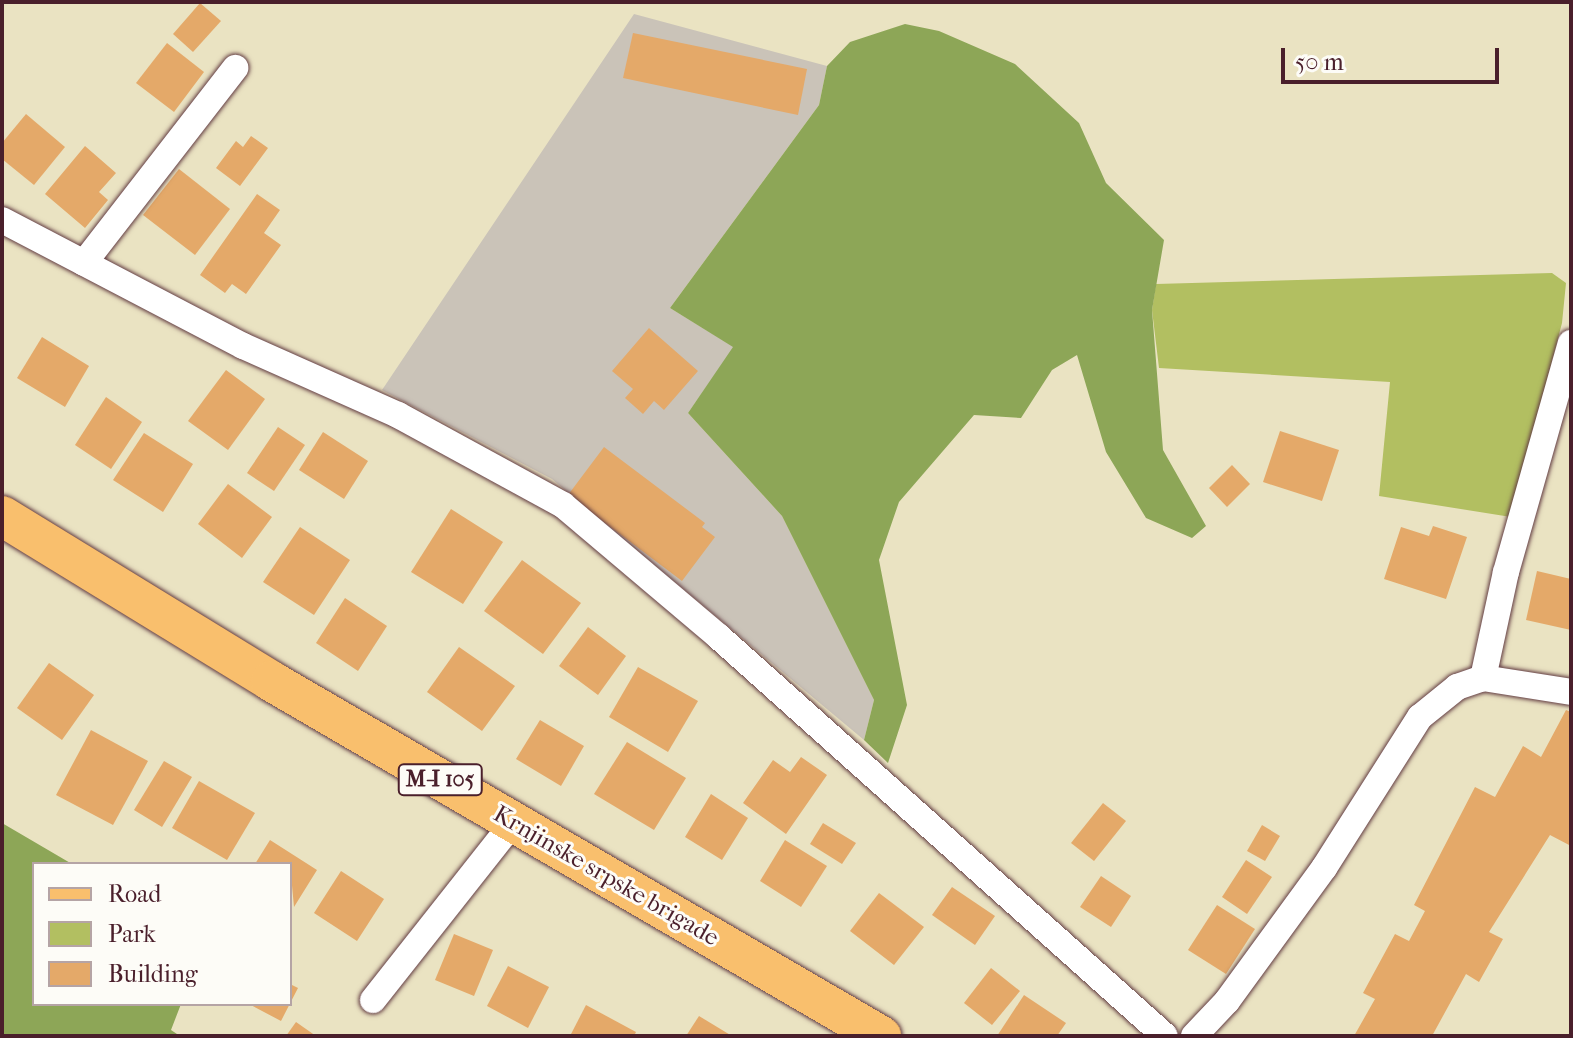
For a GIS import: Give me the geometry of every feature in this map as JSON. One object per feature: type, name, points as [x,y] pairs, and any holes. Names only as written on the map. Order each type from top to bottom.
[{"type":"main road","name":"Krnjinske srpske brigade","points":[[2,516],[513,823],[881,1036]]},
{"type":"street","points":[[84,263],[235,68]]},
{"type":"street","points":[[2,220],[243,346],[398,415],[563,505],[719,637],[1165,1036]]},
{"type":"street","points":[[1483,678],[1506,572],[1571,343]]},
{"type":"street","points":[[1194,1036],[1227,1001],[1324,868],[1420,717],[1457,687],[1483,678],[1571,692]]},
{"type":"street","points":[[373,1000],[513,823]]},
{"type":"shaded area","points":[[634,14],[827,66],[819,105],[670,308],[734,347],[688,413],[782,516],[874,700],[864,740],[552,479],[382,390]]},
{"type":"green space","points":[[905,24],[939,31],[1015,64],[1079,123],[1106,183],[1164,240],[1152,310],[1163,450],[1206,526],[1192,538],[1146,518],[1106,452],[1077,355],[1052,370],[1021,418],[974,415],[899,502],[879,560],[907,705],[888,763],[864,740],[874,700],[782,516],[688,413],[733,347],[670,308],[819,105],[827,66],[850,42]]},
{"type":"green space","points":[[1552,273],[1566,283],[1562,323],[1511,517],[1379,496],[1390,382],[1159,368],[1152,310],[1156,284]]},
{"type":"green space","points":[[2,823],[69,862],[32,862],[32,1006],[180,1006],[171,1030],[180,1036],[2,1036]]},
{"type":"building","points":[[200,3],[221,21],[193,52],[173,34]]},
{"type":"building","points":[[633,33],[807,69],[798,115],[623,78]]},
{"type":"building","points":[[167,43],[204,72],[174,112],[136,83]]},
{"type":"building","points":[[26,114],[65,147],[34,185],[2,159],[2,143]]},
{"type":"building","points":[[251,136],[268,148],[240,186],[216,168],[236,141],[243,147]]},
{"type":"building","points":[[85,146],[116,173],[99,192],[108,200],[85,228],[45,194]]},
{"type":"building","points":[[179,169],[230,209],[195,255],[143,215]]},
{"type":"building","points":[[257,194],[280,210],[264,233],[281,245],[246,294],[232,284],[225,293],[200,275]]},
{"type":"building","points":[[649,328],[698,371],[664,410],[654,401],[643,414],[625,398],[633,389],[612,371]]},
{"type":"building","points":[[42,337],[89,366],[65,407],[17,378]]},
{"type":"building","points":[[226,370],[265,399],[228,450],[188,421]]},
{"type":"building","points":[[106,397],[142,422],[111,469],[75,445]]},
{"type":"building","points":[[278,427],[305,445],[274,491],[247,473]]},
{"type":"building","points":[[1280,431],[1339,450],[1322,501],[1263,482]]},
{"type":"building","points":[[323,432],[368,461],[344,499],[299,470]]},
{"type":"building","points":[[144,433],[193,464],[163,512],[113,480]]},
{"type":"building","points":[[604,447],[705,523],[702,527],[715,537],[682,581],[568,495]]},
{"type":"building","points":[[1232,465],[1250,484],[1227,507],[1209,488]]},
{"type":"building","points":[[228,484],[272,517],[242,558],[198,524]]},
{"type":"building","points":[[451,509],[503,542],[463,604],[411,572]]},
{"type":"building","points":[[1433,526],[1467,537],[1446,599],[1384,579],[1401,527],[1429,536]]},
{"type":"building","points":[[300,527],[350,560],[314,615],[263,582]]},
{"type":"building","points":[[522,560],[581,603],[543,654],[484,611]]},
{"type":"building","points":[[1537,571],[1571,579],[1571,630],[1526,620]]},
{"type":"building","points":[[345,598],[387,626],[358,671],[316,643]]},
{"type":"building","points":[[588,627],[626,656],[598,695],[559,666]]},
{"type":"building","points":[[459,647],[515,686],[482,731],[427,692]]},
{"type":"building","points":[[49,663],[94,695],[62,740],[17,708]]},
{"type":"building","points":[[638,667],[698,701],[668,752],[609,717]]},
{"type":"building","points":[[1566,710],[1571,712],[1571,846],[1550,835],[1489,932],[1503,939],[1479,982],[1466,974],[1432,1036],[1354,1036],[1375,999],[1363,993],[1395,934],[1409,941],[1425,911],[1414,905],[1475,787],[1495,797],[1523,746],[1541,757]]},
{"type":"building","points":[[540,720],[584,746],[561,786],[516,759]]},
{"type":"building","points":[[91,730],[148,761],[113,825],[56,795]]},
{"type":"building","points":[[627,742],[686,778],[654,830],[594,794]]},
{"type":"building","points":[[801,757],[827,775],[786,834],[743,803],[773,760],[790,772]]},
{"type":"building","points":[[164,761],[192,777],[162,827],[134,810]]},
{"type":"building","points":[[199,781],[255,813],[227,860],[172,828]]},
{"type":"building","points":[[711,794],[748,818],[722,860],[685,837]]},
{"type":"building","points":[[1103,803],[1126,821],[1094,861],[1071,843]]},
{"type":"building","points":[[823,823],[856,843],[842,864],[810,844]]},
{"type":"building","points":[[1262,825],[1280,836],[1265,861],[1247,851]]},
{"type":"building","points":[[270,840],[317,870],[294,907],[292,862],[256,862]]},
{"type":"building","points":[[785,840],[827,866],[801,907],[760,881]]},
{"type":"building","points":[[1246,860],[1272,877],[1247,914],[1222,897]]},
{"type":"building","points":[[341,871],[384,899],[357,941],[314,913]]},
{"type":"building","points":[[1101,876],[1131,896],[1111,927],[1080,907]]},
{"type":"building","points":[[952,887],[995,916],[975,945],[932,915]]},
{"type":"building","points":[[879,893],[924,927],[894,965],[850,931]]},
{"type":"building","points":[[1217,905],[1255,929],[1226,974],[1188,950]]},
{"type":"building","points":[[454,934],[493,950],[474,996],[435,980]]},
{"type":"building","points":[[508,966],[549,987],[528,1028],[487,1006]]},
{"type":"building","points":[[991,968],[1020,991],[992,1025],[964,1003]]},
{"type":"building","points":[[292,985],[298,988],[292,1000]]},
{"type":"building","points":[[1024,995],[1066,1023],[1057,1036],[997,1036]]},
{"type":"building","points":[[586,1005],[636,1032],[634,1036],[570,1036]]},
{"type":"building","points":[[253,1006],[289,1006],[281,1021]]},
{"type":"building","points":[[699,1016],[732,1036],[686,1036]]},
{"type":"building","points":[[296,1022],[316,1036],[286,1036]]}]
